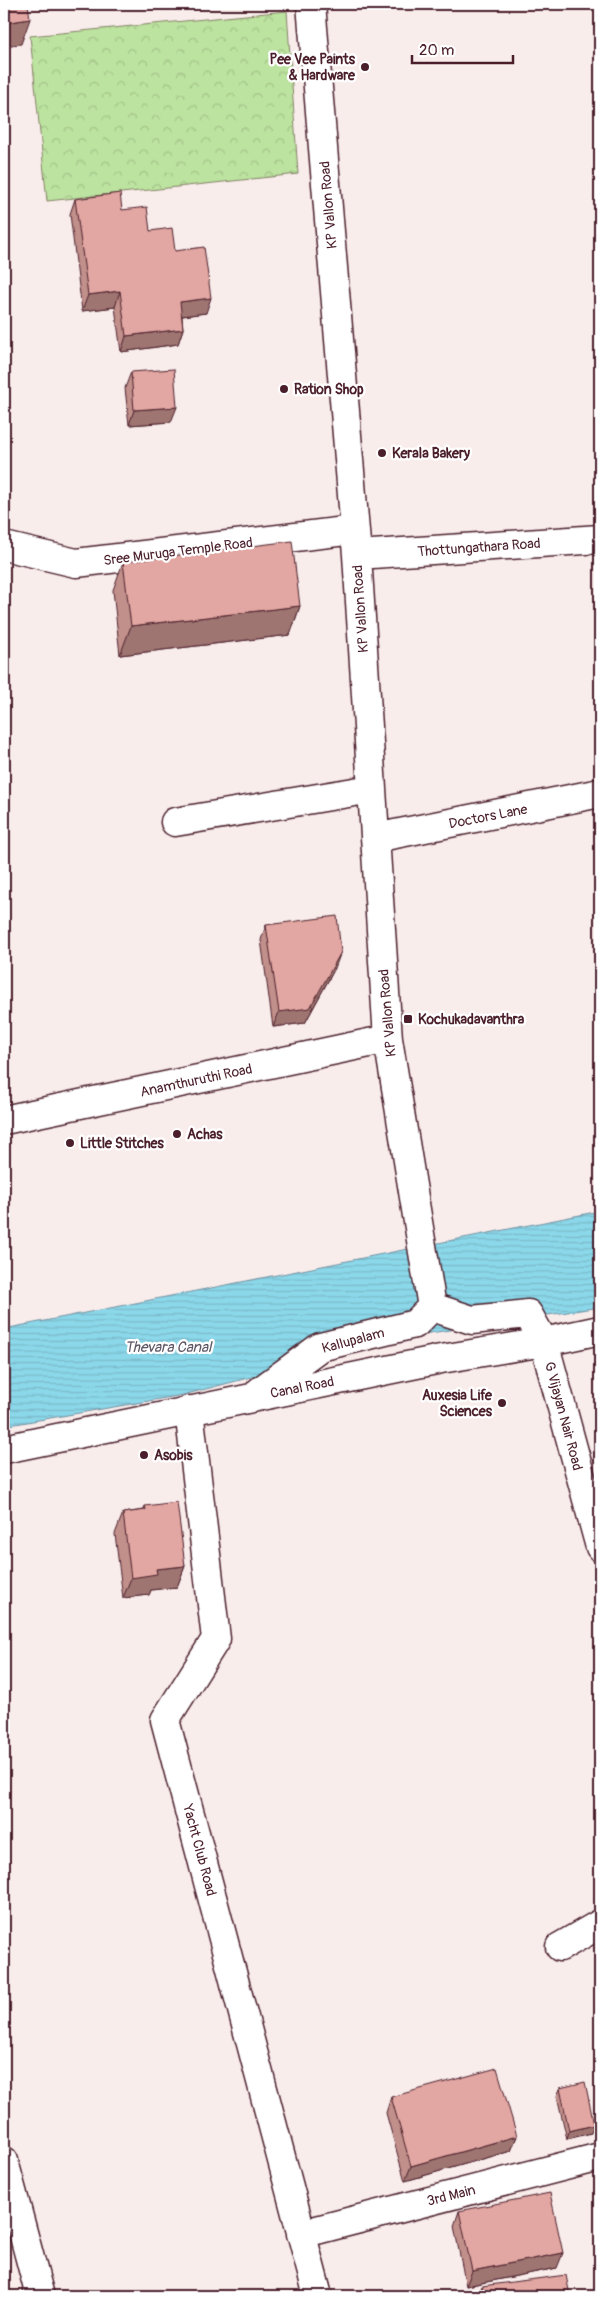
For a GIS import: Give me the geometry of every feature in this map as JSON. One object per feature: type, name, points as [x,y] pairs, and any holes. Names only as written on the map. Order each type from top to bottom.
[{"type":"street","name":"KP Vallon Road","points":[[311,4],[355,542],[388,1039],[415,1213],[432,1307]]},
{"type":"street","name":"Thottungathara Road","points":[[355,542],[600,539]]},
{"type":"street","name":"Sree Muruga Temple Road","points":[[4,546],[76,563],[355,542]]},
{"type":"street","points":[[175,822],[372,789]]},
{"type":"street","name":"Doctors Lane","points":[[375,838],[600,793]]},
{"type":"street","name":"Anamthuruthi Road","points":[[4,1120],[388,1039]]},
{"type":"street","points":[[432,1307],[472,1320],[528,1314],[544,1342]]},
{"type":"street","name":"Kallupalam","points":[[252,1397],[320,1347],[415,1324],[432,1307]]},
{"type":"street","name":"Canal Road","points":[[4,1449],[441,1359],[544,1342],[600,1330]]},
{"type":"street","name":"G Vijayan Nair Road","points":[[544,1342],[600,1547]]},
{"type":"street","name":"Yacht Club Road","points":[[190,1410],[216,1639],[166,1720],[318,2296]]},
{"type":"street","points":[[560,1947],[600,1924]]},
{"type":"street","name":"3rd Main","points":[[301,2234],[600,2157]]},
{"type":"street","points":[[4,2161],[40,2296]]},
{"type":"green space","points":[[287,11],[298,174],[47,201],[30,36]]},
{"type":"water","name":"Thevara Canal","points":[[600,1211],[600,1307],[404,1337],[183,1395],[4,1426],[4,1329]]},
{"type":"building","points":[[4,4],[28,4],[30,19],[4,23]]},
{"type":"building","points":[[120,193],[122,210],[147,207],[150,231],[172,228],[175,251],[204,247],[211,298],[180,302],[183,329],[126,336],[120,291],[88,295],[75,199]]},
{"type":"building","points":[[174,369],[177,407],[134,410],[131,372]]},
{"type":"building","points":[[292,541],[300,606],[131,626],[123,562]]},
{"type":"building","points":[[337,916],[341,952],[310,1008],[279,1012],[266,925]]},
{"type":"building","points":[[177,1502],[185,1566],[156,1569],[157,1574],[131,1578],[123,1513],[146,1510],[145,1506]]},
{"type":"building","points":[[497,2068],[517,2136],[411,2166],[391,2097]]},
{"type":"building","points":[[585,2082],[594,2125],[569,2131],[560,2088]]},
{"type":"building","points":[[550,2193],[563,2253],[472,2271],[459,2211]]},
{"type":"building","points":[[566,2275],[570,2296],[483,2296],[482,2286]]},
{"type":"place","name":"Pee Vee Paints & Hardware","points":[[365,67]]},
{"type":"place","name":"Ration Shop","points":[[284,389]]},
{"type":"place","name":"Kerala Bakery","points":[[382,453]]},
{"type":"place","name":"Kochukadavanthra","points":[[408,1019]]},
{"type":"place","name":"Achas","points":[[177,1134]]},
{"type":"place","name":"Little Stitches","points":[[70,1143]]},
{"type":"place","name":"Auxesia Life Sciences","points":[[502,1403]]},
{"type":"place","name":"Asobis","points":[[144,1455]]}]
